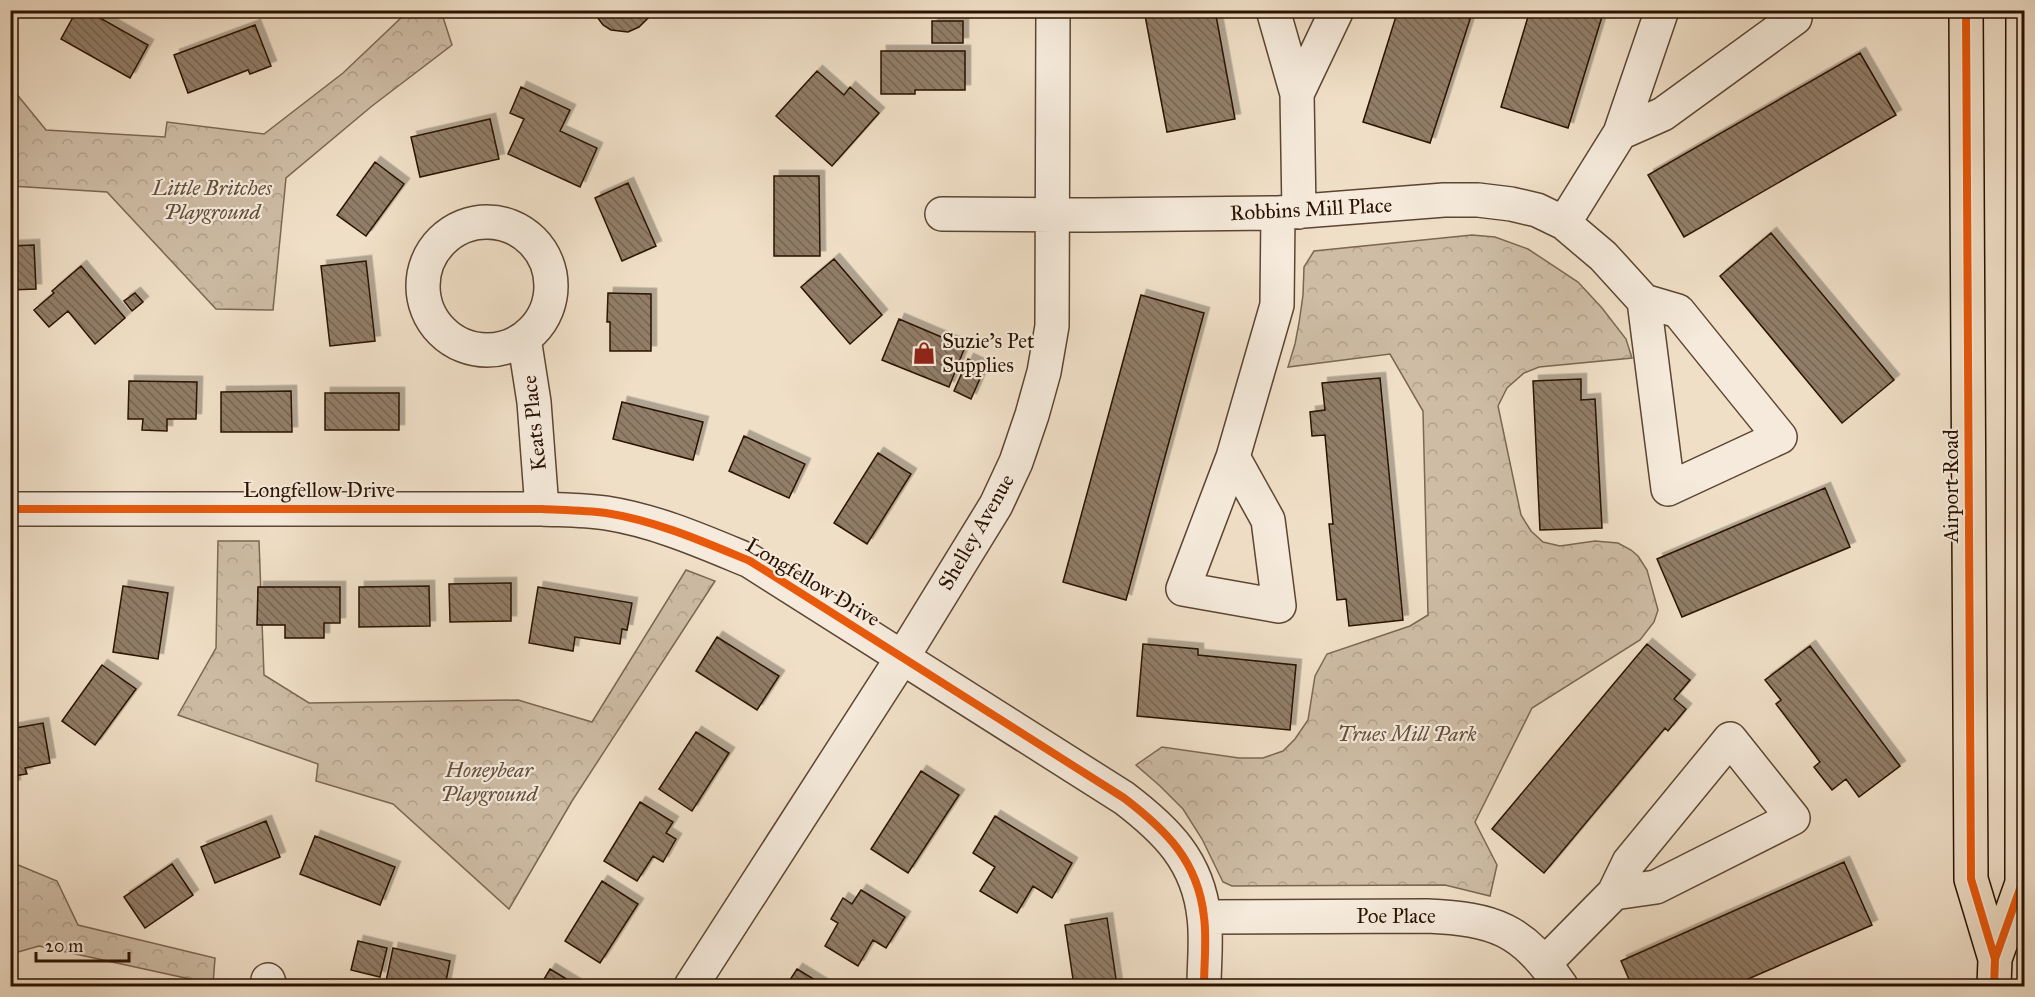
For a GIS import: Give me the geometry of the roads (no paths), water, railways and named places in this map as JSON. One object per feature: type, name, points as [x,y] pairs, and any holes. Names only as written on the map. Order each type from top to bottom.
[{"type":"main road","name":"Airport Road","points":[[1966,10],[1971,879],[1994,973]]},
{"type":"main road","name":"Airport Road","points":[[1994,973],[2022,883],[2023,10]]},
{"type":"street","name":"Shelley Avenue","points":[[691,987],[902,658],[996,505],[1016,462],[1044,372],[1052,326],[1053,10]]},
{"type":"street","points":[[1233,457],[1277,305],[1289,213],[1297,94],[1274,10]]},
{"type":"street","points":[[1297,94],[1336,10]]},
{"type":"street","points":[[1564,223],[1620,133],[1662,10]]},
{"type":"street","points":[[1620,133],[1662,114],[1794,18],[1784,10]]},
{"type":"street","name":"Robbins Mill Place","points":[[942,214],[1289,213],[1444,200],[1478,200],[1511,204],[1537,210],[1564,223],[1603,256],[1644,301]]},
{"type":"street","points":[[1644,301],[1678,311],[1780,437],[1668,489],[1644,301]]},
{"type":"street","name":"Keats Place","points":[[524,338],[534,402],[542,508]]},
{"type":"street","name":"Longfellow Drive","points":[[10,509],[542,508],[606,513],[662,526],[710,544],[750,561],[1124,798],[1149,817],[1175,845],[1196,878],[1204,917],[1204,987]]},
{"type":"street","points":[[1553,975],[1614,893],[1629,862],[1730,739],[1793,818],[1656,887],[1614,893]]},
{"type":"street","name":"Poe Place","points":[[1204,917],[1457,917],[1490,923],[1520,938],[1553,975]]},
{"type":"place","name":"Suzie's Pet Supplies","points":[[924,353]]},
{"type":"park label","name":"Little Britches Playground","points":[[212,200]]},
{"type":"park label","name":"Trues Mill Park","points":[[1407,734]]},
{"type":"park label","name":"Honeybear Playground","points":[[489,782]]}]
